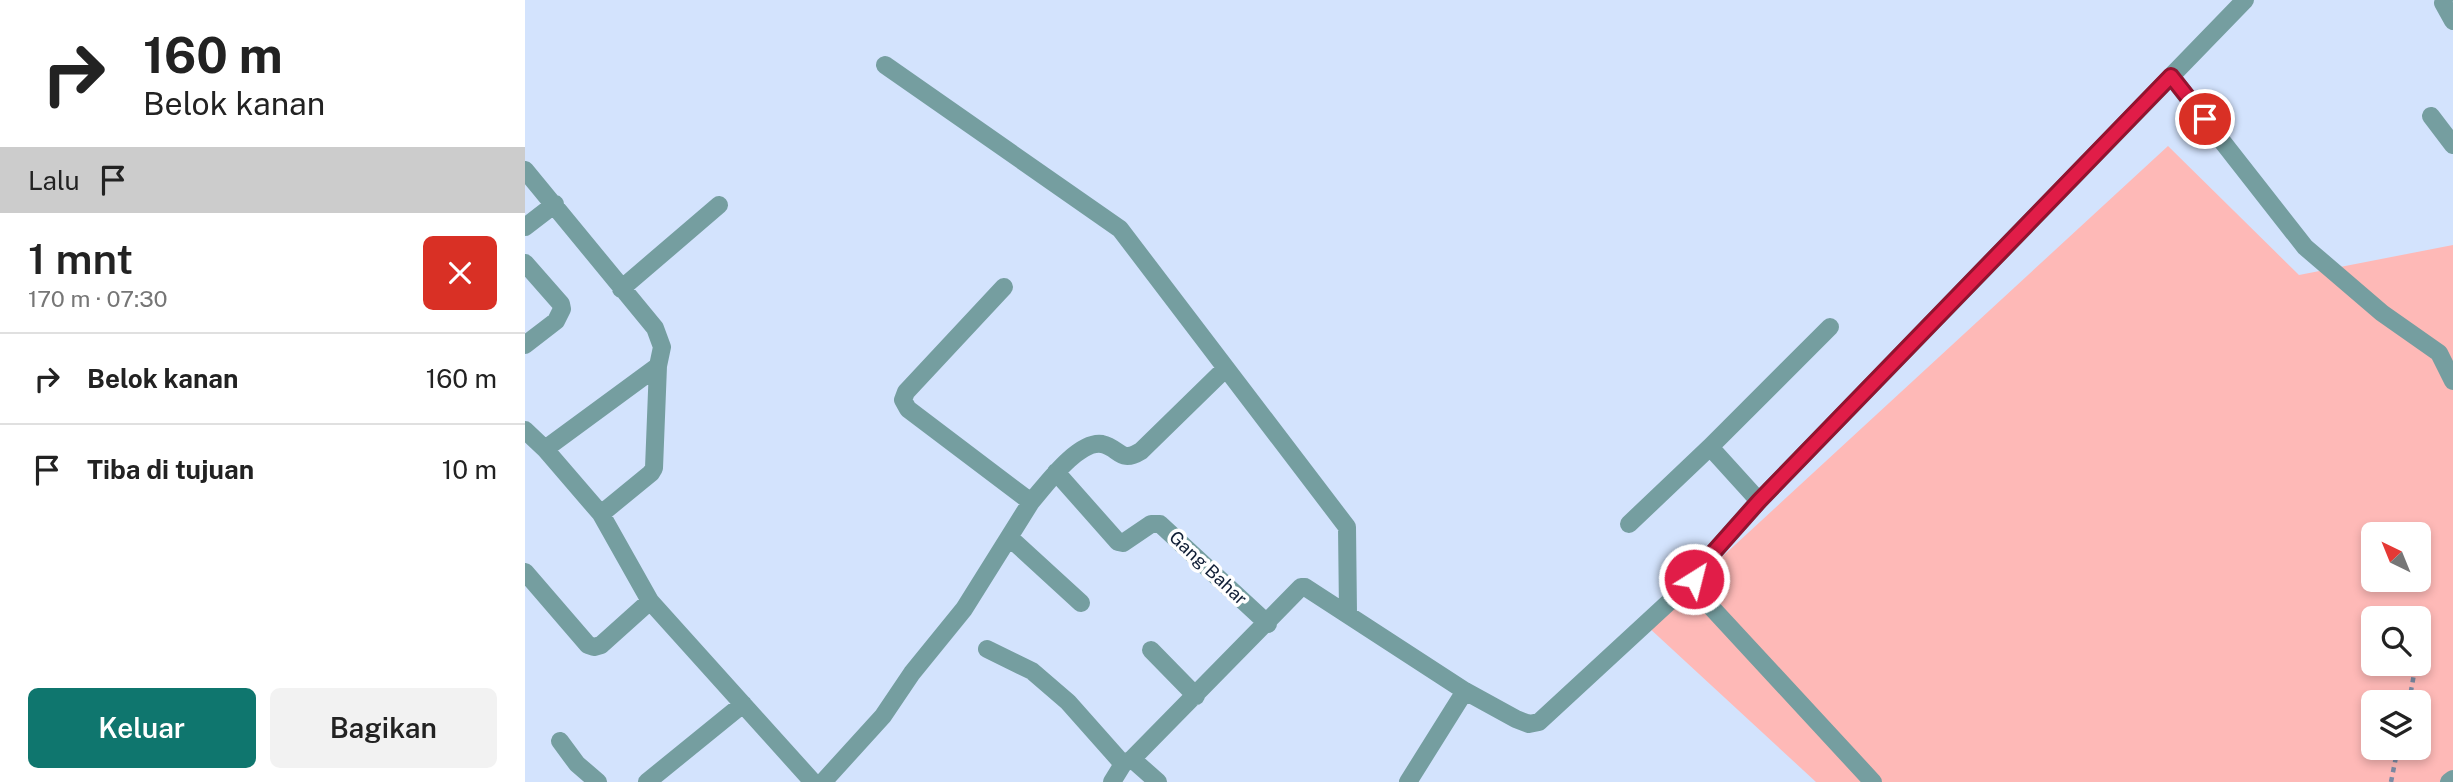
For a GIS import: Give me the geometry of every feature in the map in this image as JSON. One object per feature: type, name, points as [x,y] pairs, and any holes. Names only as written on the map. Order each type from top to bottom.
[{"type":"street","points":[[1873,782],[1700,595],[1694,585],[1696,572],[1759,501],[2245,0]]},
{"type":"street","points":[[2444,0],[2442,3],[2453,21]]},
{"type":"street","points":[[884,65],[1120,229],[1347,527],[1348,613]]},
{"type":"street","points":[[2171,76],[2305,247],[2382,313],[2439,353],[2453,381]]},
{"type":"street","points":[[2431,116],[2453,145]]},
{"type":"street","points":[[525,170],[655,328],[662,347],[658,366],[653,471],[601,514]]},
{"type":"street","points":[[525,228],[555,204]]},
{"type":"street","points":[[621,289],[719,205]]},
{"type":"street","points":[[525,263],[561,304],[561,315],[525,345]]},
{"type":"street","points":[[1004,287],[906,392],[903,400],[908,409],[1031,502]]},
{"type":"street","points":[[1629,524],[1830,327]]},
{"type":"street","points":[[545,449],[658,366]]},
{"type":"street","points":[[823,782],[883,716],[912,673],[964,609],[1031,502],[1056,472],[1078,452],[1093,445],[1103,444],[1124,457],[1141,451],[1225,369]]},
{"type":"street","points":[[525,430],[601,514],[650,601],[813,782]]},
{"type":"street","points":[[1710,447],[1759,501]]},
{"type":"street","name":"Gang Bahar","points":[[1056,472],[1118,542],[1123,543],[1151,524],[1160,524],[1268,624]]},
{"type":"street","points":[[1009,537],[1081,603]]},
{"type":"street","points":[[525,572],[588,645],[594,647],[601,645],[650,601]]},
{"type":"street","points":[[1112,782],[1128,762],[1304,587],[1465,691],[1529,724],[1539,722],[1694,579]]},
{"type":"street","points":[[987,649],[1032,671],[1068,702],[1128,762],[1159,782]]},
{"type":"street","points":[[1151,650],[1196,696]]},
{"type":"street","points":[[1408,782],[1465,691]]},
{"type":"street","points":[[647,782],[743,704]]},
{"type":"street","points":[[559,741],[577,764],[598,782]]},
{"type":"path","points":[[2391,782],[2395,760]]},
{"type":"shaded area","points":[[2168,146],[2299,275],[2453,245],[2453,782],[1816,782],[1647,626]]},
{"type":"route","points":[[1694,579],[1696,572],[1759,501],[2171,76],[2205,119]]}]
